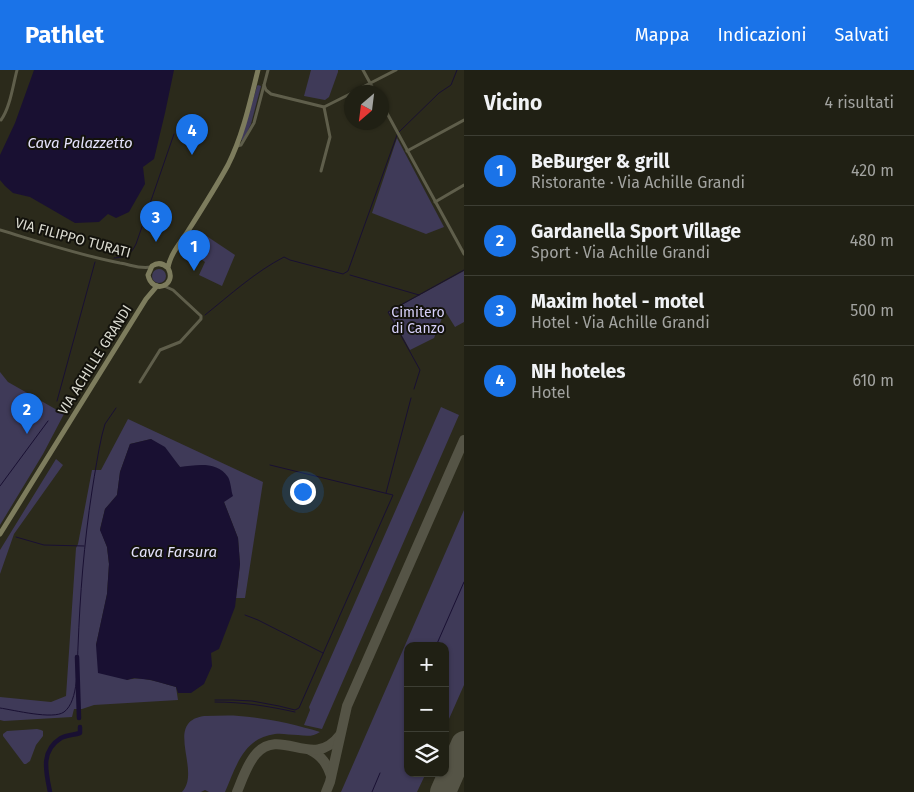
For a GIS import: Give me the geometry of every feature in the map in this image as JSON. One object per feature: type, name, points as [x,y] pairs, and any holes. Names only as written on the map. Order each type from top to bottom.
[{"type":"main road","points":[[168,268],[171,258],[225,170],[236,146],[244,126],[258,70]]},
{"type":"main road","points":[[151,267],[156,264],[163,264],[171,258]]},
{"type":"main road","points":[[163,264],[171,274],[169,282]]},
{"type":"main road","name":"VIA ACHILLE GRANDI","points":[[146,299],[150,280],[148,273],[151,267]]},
{"type":"main road","points":[[150,280],[161,286]]},
{"type":"main road","name":"VIA ACHILLE GRANDI","points":[[0,534],[146,299],[161,286],[169,282]]},
{"type":"street","points":[[1,120],[17,70]]},
{"type":"street","points":[[236,146],[242,145],[252,128],[268,70]]},
{"type":"street","points":[[363,70],[370,84],[396,70]]},
{"type":"street","points":[[256,81],[264,84]]},
{"type":"street","points":[[264,84],[266,90],[271,94]]},
{"type":"street","points":[[261,97],[271,94],[324,107],[344,97]]},
{"type":"street","points":[[321,171],[330,137],[324,107]]},
{"type":"street","points":[[389,118],[464,254]]},
{"type":"street","points":[[407,151],[464,120]]},
{"type":"street","points":[[435,202],[464,185]]},
{"type":"street","name":"VIA FILIPPO TURATI","points":[[0,230],[88,256],[139,268],[151,267]]},
{"type":"street","name":"VIA FILIPPO TURATI","points":[[139,268],[150,280]]},
{"type":"street","points":[[140,382],[160,350],[180,342],[201,320],[200,316],[170,287],[169,282]]},
{"type":"street","points":[[161,286],[173,290]]},
{"type":"green space","points":[[311,70],[338,70],[329,97],[325,100],[304,96]]},
{"type":"green space","points":[[258,85],[261,86],[251,124],[243,141],[241,140]]},
{"type":"green space","points":[[397,138],[444,227],[426,234],[372,213]]},
{"type":"green space","points":[[202,233],[235,255],[222,286],[199,275],[205,262],[191,251]]},
{"type":"green space","points":[[156,269],[162,269],[166,276],[162,283],[156,283],[152,279],[152,273]]},
{"type":"green space","name":"Cimitero di Canzo","points":[[464,271],[464,322],[455,327],[445,311],[434,338],[410,350],[389,312]]},
{"type":"green space","points":[[0,372],[8,382],[64,414],[43,454],[0,525]]},
{"type":"green space","points":[[441,407],[459,415],[322,729],[304,725],[310,710],[309,707]]},
{"type":"green space","points":[[128,419],[263,482],[245,598],[236,598],[240,564],[238,538],[224,502],[180,467],[151,439],[130,444],[120,472],[117,495],[105,509],[100,529],[107,547],[109,564],[107,594],[96,645],[127,680],[139,678],[176,687],[178,700],[94,705],[82,709],[74,709],[72,717],[0,720],[0,697],[51,702],[66,696],[76,548],[92,470],[101,470]]},
{"type":"green space","points":[[56,459],[63,465],[14,534],[0,574],[0,550]]},
{"type":"green space","points":[[464,510],[464,685],[449,719],[449,642],[406,642]]},
{"type":"green space","points":[[404,648],[404,777],[424,777],[417,792],[341,792]]},
{"type":"green space","points":[[204,716],[259,718],[320,732],[309,736],[278,734],[264,737],[255,741],[242,755],[225,792],[209,792],[205,790],[201,792],[182,792],[187,783],[188,772],[184,737],[186,727],[192,720]]},
{"type":"green space","points":[[37,729],[43,731],[43,736],[36,745],[30,761],[24,764],[3,734],[7,731]]},
{"type":"water","name":"Cava Palazzetto","points":[[34,70],[174,70],[154,159],[143,167],[145,184],[129,212],[116,218],[108,214],[99,222],[75,223],[30,197],[13,193],[0,180],[0,155],[15,123]]},
{"type":"water","name":"Cava Farsura","points":[[151,439],[165,447],[180,467],[206,465],[218,468],[228,477],[233,496],[224,502],[238,538],[240,564],[235,607],[219,649],[211,653],[212,666],[204,684],[191,693],[178,693],[176,687],[151,680],[134,678],[127,680],[98,673],[96,645],[107,594],[109,564],[107,547],[100,530],[105,509],[117,495],[120,472],[130,444]]},
{"type":"waterway","points":[[399,132],[439,93],[451,85],[457,70]]},
{"type":"waterway","points":[[114,258],[127,255],[136,244],[174,134]]},
{"type":"waterway","points":[[205,315],[253,277],[284,257],[343,274],[348,271],[397,135]]},
{"type":"waterway","points":[[57,401],[95,262]]},
{"type":"waterway","points":[[414,389],[420,370],[388,312],[464,270]]},
{"type":"waterway","points":[[350,275],[419,295]]},
{"type":"waterway","points":[[386,493],[411,398]]},
{"type":"waterway","points":[[0,708],[51,715],[64,712],[72,700],[76,682],[83,569],[92,491],[105,424],[116,408]]},
{"type":"waterway","points":[[0,486],[48,421]]},
{"type":"waterway","points":[[215,700],[252,701],[295,710],[299,708],[393,495],[270,465]]},
{"type":"waterway","points":[[16,537],[44,545],[84,546]]},
{"type":"waterway","points":[[438,642],[464,582]]},
{"type":"waterway","points":[[245,615],[323,653]]},
{"type":"waterway","points":[[77,657],[79,718]]},
{"type":"waterway","points":[[215,702],[255,705],[295,712]]},
{"type":"waterway","points":[[50,792],[46,770],[47,756],[50,749],[61,738],[80,733],[80,727]]},
{"type":"waterway","points":[[372,792],[380,773]]},
{"type":"taxiway","points":[[326,792],[330,782],[347,706],[464,440]]},
{"type":"taxiway","points":[[237,792],[250,762],[256,754],[266,747],[276,744],[319,749],[330,745],[340,735]]},
{"type":"taxiway","points":[[310,750],[324,761],[331,776]]},
{"type":"runway","points":[[443,792],[464,744]]},
{"type":"place","name":"NH hoteles","points":[[192,155]]},
{"type":"place","name":"Maxim hotel - motel","points":[[156,242]]},
{"type":"place","name":"BeBurger & grill","points":[[194,271]]},
{"type":"place","name":"Gardanella Sport Village","points":[[27,434]]}]
